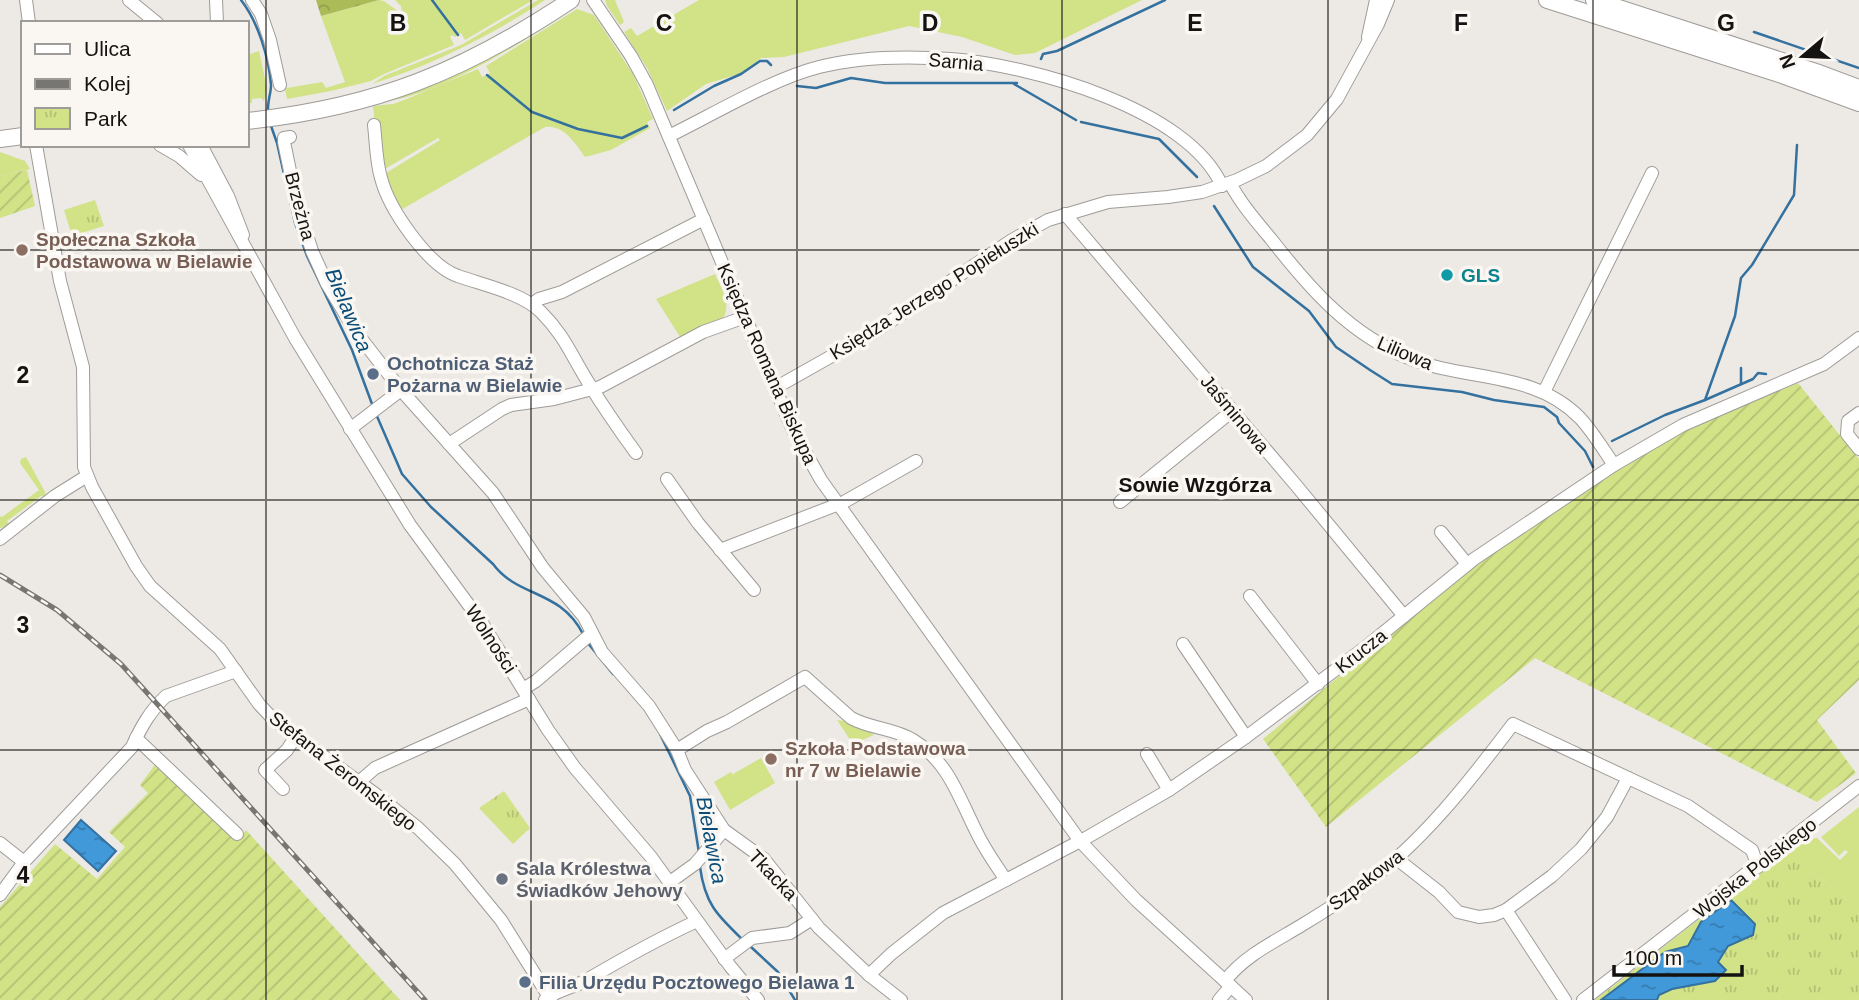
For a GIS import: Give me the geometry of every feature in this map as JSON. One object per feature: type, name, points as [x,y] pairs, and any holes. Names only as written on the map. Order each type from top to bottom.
[{"type":"main road","points":[[262,115],[344,96],[424,71],[495,37],[553,0]]},
{"type":"main road","points":[[262,115],[341,107],[431,78],[496,47],[571,0]]},
{"type":"main road","points":[[1547,0],[1782,75],[1859,103]]},
{"type":"main road","points":[[1594,0],[1803,67],[1859,88]]},
{"type":"main road","points":[[0,139],[21,136]]},
{"type":"street","points":[[26,0],[29,21]]},
{"type":"street","points":[[129,0],[155,21]]},
{"type":"street","points":[[217,21],[217,2],[231,0]]},
{"type":"street","points":[[252,0],[261,14],[270,40],[280,85]]},
{"type":"street","name":"Księdza Romana Biskupa","points":[[593,0],[639,69],[805,454],[838,505],[1080,841],[1136,900],[1246,1000]]},
{"type":"street","name":"Księdza Jerzego Popiełuszki","points":[[1367,44],[1376,0]]},
{"type":"street","name":"Księdza Jerzego Popiełuszki","points":[[775,387],[885,326],[1024,233],[1065,214],[1108,202],[1185,195],[1226,184],[1273,161],[1312,130],[1342,91],[1388,0]]},
{"type":"street","name":"Sarnia","points":[[669,136],[782,80],[818,67],[876,57],[952,59],[1029,73],[1132,108],[1163,125],[1190,145],[1226,184]]},
{"type":"street","points":[[374,125],[378,168],[383,185],[430,259],[455,275],[532,304],[567,343],[593,389],[636,453]]},
{"type":"street","name":"Brzeżna","points":[[290,136],[284,138],[284,142],[296,200],[317,262],[348,319],[401,390],[493,493],[543,568],[584,617],[592,633]]},
{"type":"street","name":"Stefana Żeromskiego","points":[[36,147],[60,281],[83,367],[85,396],[82,457],[87,476],[142,576],[215,645],[265,712],[418,828],[473,884],[507,928],[548,999]]},
{"type":"street","points":[[163,147],[188,163],[211,186]]},
{"type":"street","name":"Wolności","points":[[190,147],[295,338],[399,508],[482,624],[548,730],[586,783],[647,852],[724,959],[758,1000]]},
{"type":"street","name":"Wolności","points":[[202,147],[232,205],[251,259]]},
{"type":"street","points":[[213,147],[214,169]]},
{"type":"street","points":[[1544,392],[1652,173]]},
{"type":"street","name":"Liliowa","points":[[1226,184],[1312,290],[1357,330],[1412,360],[1451,371],[1513,382],[1544,392],[1578,416],[1614,465]]},
{"type":"street","name":"Jaśminowa","points":[[1065,214],[1404,616]]},
{"type":"street","points":[[532,304],[562,292],[704,219]]},
{"type":"street","points":[[449,444],[512,405],[554,399],[593,389],[703,332],[745,317]]},
{"type":"street","name":"Krucza","points":[[869,975],[943,913],[1080,841],[1169,790],[1318,684],[1467,564],[1614,465],[1683,425],[1824,364],[1859,338]]},
{"type":"street","points":[[350,429],[401,390]]},
{"type":"street","points":[[1120,502],[1232,411]]},
{"type":"street","points":[[1859,413],[1848,421],[1847,434],[1859,449]]},
{"type":"street","points":[[720,550],[838,505],[916,461]]},
{"type":"street","points":[[0,539],[55,496],[87,476]]},
{"type":"street","points":[[667,480],[698,523],[754,590]]},
{"type":"street","points":[[1441,532],[1467,564]]},
{"type":"street","points":[[1250,596],[1318,684]]},
{"type":"street","points":[[359,782],[374,768],[526,694],[592,633]]},
{"type":"street","name":"Tkacka","points":[[592,633],[602,653],[649,706],[677,750],[685,770],[724,830],[764,859],[812,919],[869,975],[901,1000]]},
{"type":"street","points":[[1183,644],[1246,737]]},
{"type":"street","points":[[0,895],[24,862],[132,747],[153,709],[166,696],[236,671]]},
{"type":"street","points":[[677,750],[805,677],[851,718],[899,733],[942,764],[982,842],[1006,880]]},
{"type":"street","name":"Szpakowa","points":[[1219,1000],[1246,960],[1318,916],[1397,859],[1457,795],[1513,724],[1628,778]]},
{"type":"street","points":[[283,789],[265,770],[288,748],[296,736]]},
{"type":"street","points":[[136,738],[237,834]]},
{"type":"street","points":[[1147,754],[1169,790]]},
{"type":"street","points":[[1397,859],[1462,914],[1479,917],[1506,910],[1552,876],[1581,849],[1607,817],[1628,778],[1688,806],[1728,833],[1752,850],[1758,867]]},
{"type":"street","name":"Wojska Polskiego","points":[[1583,1000],[1758,867],[1859,786]]},
{"type":"street","points":[[670,882],[699,860],[724,830]]},
{"type":"street","points":[[0,844],[24,862]]},
{"type":"street","points":[[1506,910],[1565,1000]]},
{"type":"street","points":[[724,959],[752,939],[790,933],[812,919]]},
{"type":"street","points":[[548,999],[581,983],[625,956],[697,921]]},
{"type":"green space","points":[[316,0],[379,0],[321,16]]},
{"type":"green space","points":[[379,0],[402,14],[401,6],[395,0],[533,0],[465,40],[461,33],[455,37],[452,35],[450,37],[454,45],[371,81],[287,99],[287,88],[322,82],[326,88],[345,82],[321,16]]},
{"type":"green space","points":[[538,0],[545,0],[462,48],[418,68],[372,84],[384,76],[461,45]]},
{"type":"green space","points":[[605,0],[615,0],[624,22],[620,25],[607,6]]},
{"type":"green space","points":[[699,0],[1142,0],[1035,53],[1015,55],[962,37],[909,26],[784,57],[761,58],[742,73],[706,84],[667,111],[647,68],[624,32],[631,28],[637,36]]},
{"type":"green space","points":[[571,8],[541,30],[463,75],[419,93],[379,102]]},
{"type":"green space","points":[[577,9],[594,15],[633,74],[653,119],[647,122],[650,128],[611,150],[585,157],[563,132],[545,127],[399,211],[384,182],[386,173],[440,140],[438,138],[383,170],[379,162],[373,106],[393,104],[478,69],[482,77],[490,73],[486,66]]},
{"type":"green space","points":[[259,51],[267,88],[264,101],[261,98],[252,99],[252,103],[248,103],[248,55]]},
{"type":"green space","points":[[0,152],[25,161],[30,169],[0,176]]},
{"type":"green space","points":[[27,170],[35,206],[0,218],[0,176]]},
{"type":"green space","points":[[95,200],[104,226],[72,236],[64,210]]},
{"type":"green space","points":[[715,274],[725,297],[725,314],[722,319],[682,340],[656,299]]},
{"type":"green space","points":[[1798,383],[1859,459],[1859,680],[1817,720],[1856,773],[1817,802],[1535,658],[1326,827],[1263,739],[1479,561],[1675,432]]},
{"type":"green space","points":[[26,457],[46,498],[41,496],[7,521],[10,526],[0,528],[0,516],[39,490],[20,463],[21,459]]},
{"type":"green space","points":[[837,720],[852,722],[874,735],[853,744]]},
{"type":"green space","points":[[761,758],[775,783],[730,810],[714,782],[731,772],[735,778],[733,774]]},
{"type":"green space","points":[[157,762],[238,840],[246,830],[400,1000],[0,1000],[0,907],[55,844],[97,879],[125,847],[109,832],[148,793],[140,785]]},
{"type":"green space","points":[[504,791],[530,828],[513,844],[479,808]]},
{"type":"green space","points":[[1859,807],[1859,914],[1841,893],[1799,861],[1798,846],[1806,840],[1817,838],[1840,860],[1848,852],[1845,850],[1839,856],[1821,837]]},
{"type":"green space","points":[[1797,843],[1803,857],[1800,861],[1809,871],[1841,893],[1859,914],[1859,1000],[1595,1000]]},
{"type":"water","points":[[81,820],[116,851],[98,871],[64,840]]},
{"type":"water","points":[[1731,900],[1755,924],[1753,935],[1728,946],[1718,962],[1726,970],[1715,981],[1672,989],[1659,995],[1657,1000],[1601,1000],[1665,952],[1688,946],[1701,922]]},
{"type":"waterway","name":"Bielawica","points":[[241,0],[262,40],[268,63],[271,85],[268,113]]},
{"type":"waterway","points":[[432,0],[458,35]]},
{"type":"waterway","points":[[1041,59],[1043,54],[1057,51],[1165,0]]},
{"type":"waterway","points":[[1754,32],[1859,68]]},
{"type":"waterway","points":[[674,110],[760,61],[767,61],[771,65]]},
{"type":"waterway","points":[[487,75],[532,112],[578,129],[622,138],[647,126]]},
{"type":"waterway","points":[[797,86],[816,88],[851,78],[885,83],[1017,83]]},
{"type":"waterway","points":[[1014,84],[1076,120]]},
{"type":"waterway","points":[[1081,122],[1159,139],[1197,177]]},
{"type":"waterway","name":"Bielawica","points":[[270,123],[295,223],[307,256],[352,350],[372,404]]},
{"type":"waterway","points":[[1612,441],[1665,415],[1705,400],[1735,316],[1741,278],[1752,265],[1794,195],[1797,145]]},
{"type":"waterway","points":[[1214,206],[1253,267],[1309,311],[1336,347],[1392,384],[1462,392],[1494,400],[1544,407],[1557,417],[1559,423],[1585,451],[1593,467]]},
{"type":"waterway","points":[[1741,368],[1741,384]]},
{"type":"waterway","points":[[1705,400],[1753,379],[1758,373],[1766,374]]},
{"type":"waterway","name":"Bielawica","points":[[376,414],[402,474],[431,507],[503,575],[563,609],[574,619],[583,634]]},
{"type":"waterway","name":"Bielawica","points":[[587,642],[613,674]]},
{"type":"waterway","name":"Bielawica","points":[[660,734],[690,796],[699,853]]},
{"type":"waterway","name":"Bielawica","points":[[700,867],[709,900],[743,940]]},
{"type":"waterway","name":"Bielawica","points":[[751,947],[778,972],[795,1000]]},
{"type":"railway","points":[[0,575],[57,610],[121,664],[425,1000]]},
{"type":"place","name":"Społeczna Szkoła Podstawowa w Bielawie","points":[[22,250]]},
{"type":"place","name":"GLS","points":[[1447,275]]},
{"type":"place","name":"Ochotnicza Staż Pożarna w Bielawie","points":[[373,374]]},
{"type":"place","name":"Szkoła Podstawowa nr 7 w Bielawie","points":[[771,759]]},
{"type":"place","name":"Sala Królestwa Świadków Jehowy","points":[[502,879]]},
{"type":"place","name":"Filia Urzędu Pocztowego Bielawa 1","points":[[525,982]]},
{"type":"district","name":"Sowie Wzgórza","points":[[1195,484]]}]
